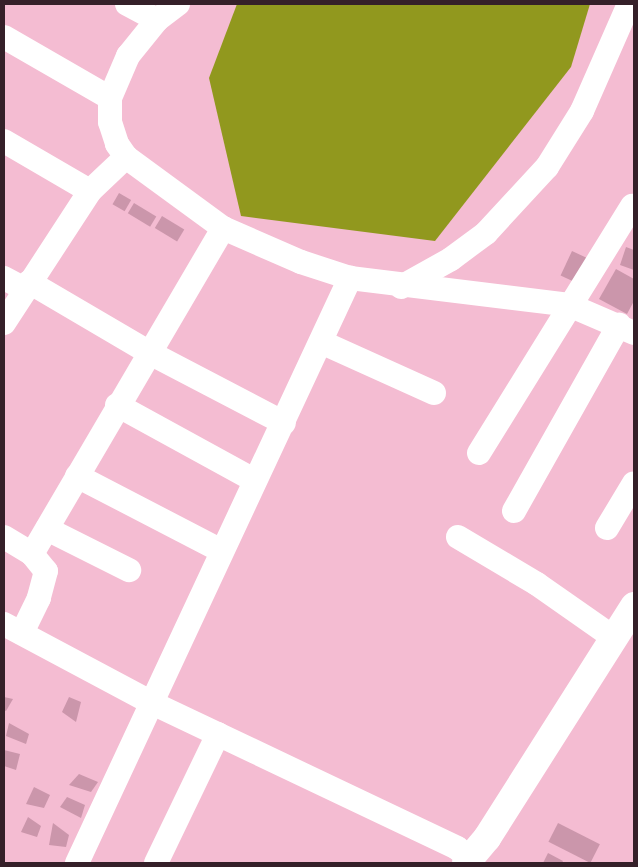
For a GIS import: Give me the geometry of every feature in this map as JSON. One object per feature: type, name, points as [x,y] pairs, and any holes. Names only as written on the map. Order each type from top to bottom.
[{"type":"street","points":[[127,4],[157,20]]},
{"type":"street","points":[[178,4],[157,20],[128,56],[110,98],[110,122],[117,144],[126,157],[223,228],[301,262],[350,278],[569,306],[627,329],[514,511]]},
{"type":"street","points":[[401,286],[451,259],[486,233],[547,167],[582,111],[629,4]]},
{"type":"street","points":[[4,37],[110,98]]},
{"type":"street","points":[[4,141],[90,191]]},
{"type":"street","points":[[4,323],[90,191],[126,157]]},
{"type":"street","points":[[479,454],[632,206]]},
{"type":"street","points":[[32,554],[117,405],[150,353],[223,228]]},
{"type":"street","points":[[4,278],[27,285],[150,353],[284,423]]},
{"type":"street","points":[[77,863],[220,550],[284,423],[350,278]]},
{"type":"street","points":[[321,342],[434,393]]},
{"type":"street","points":[[117,405],[254,480]]},
{"type":"street","points":[[77,476],[220,550]]},
{"type":"street","points":[[607,528],[634,483]]},
{"type":"street","points":[[47,529],[129,570]]},
{"type":"street","points":[[4,537],[32,554],[46,571],[45,583],[13,629],[150,702],[457,848],[468,861],[634,606]]},
{"type":"street","points":[[458,537],[537,584],[614,638]]},
{"type":"street","points":[[156,863],[218,734]]},
{"type":"shaded area","points":[[237,4],[590,4],[571,67],[435,241],[241,216],[209,78]]},
{"type":"building","points":[[119,193],[131,200],[125,211],[112,204]]},
{"type":"building","points":[[134,203],[156,216],[150,227],[128,213]]},
{"type":"building","points":[[162,216],[184,229],[177,241],[155,228]]},
{"type":"building","points":[[626,247],[634,250],[634,270],[620,265]]},
{"type":"building","points":[[572,251],[589,259],[578,284],[561,275]]},
{"type":"building","points":[[616,269],[634,279],[634,301],[627,314],[599,299]]},
{"type":"building","points":[[4,697],[13,699],[6,711],[4,710]]},
{"type":"building","points":[[69,697],[81,702],[76,722],[62,712]]},
{"type":"building","points":[[9,723],[29,734],[26,744],[6,736]]},
{"type":"building","points":[[4,750],[20,754],[16,770],[4,766]]},
{"type":"building","points":[[79,774],[98,782],[91,792],[69,785]]},
{"type":"building","points":[[34,787],[50,795],[44,808],[26,804]]},
{"type":"building","points":[[67,797],[85,805],[81,818],[60,807]]},
{"type":"building","points":[[28,817],[41,826],[37,837],[21,832]]},
{"type":"building","points":[[53,823],[69,835],[66,847],[49,845]]},
{"type":"building","points":[[558,823],[600,844],[590,863],[548,842]]},
{"type":"building","points":[[548,853],[563,861],[562,863],[543,863]]}]
